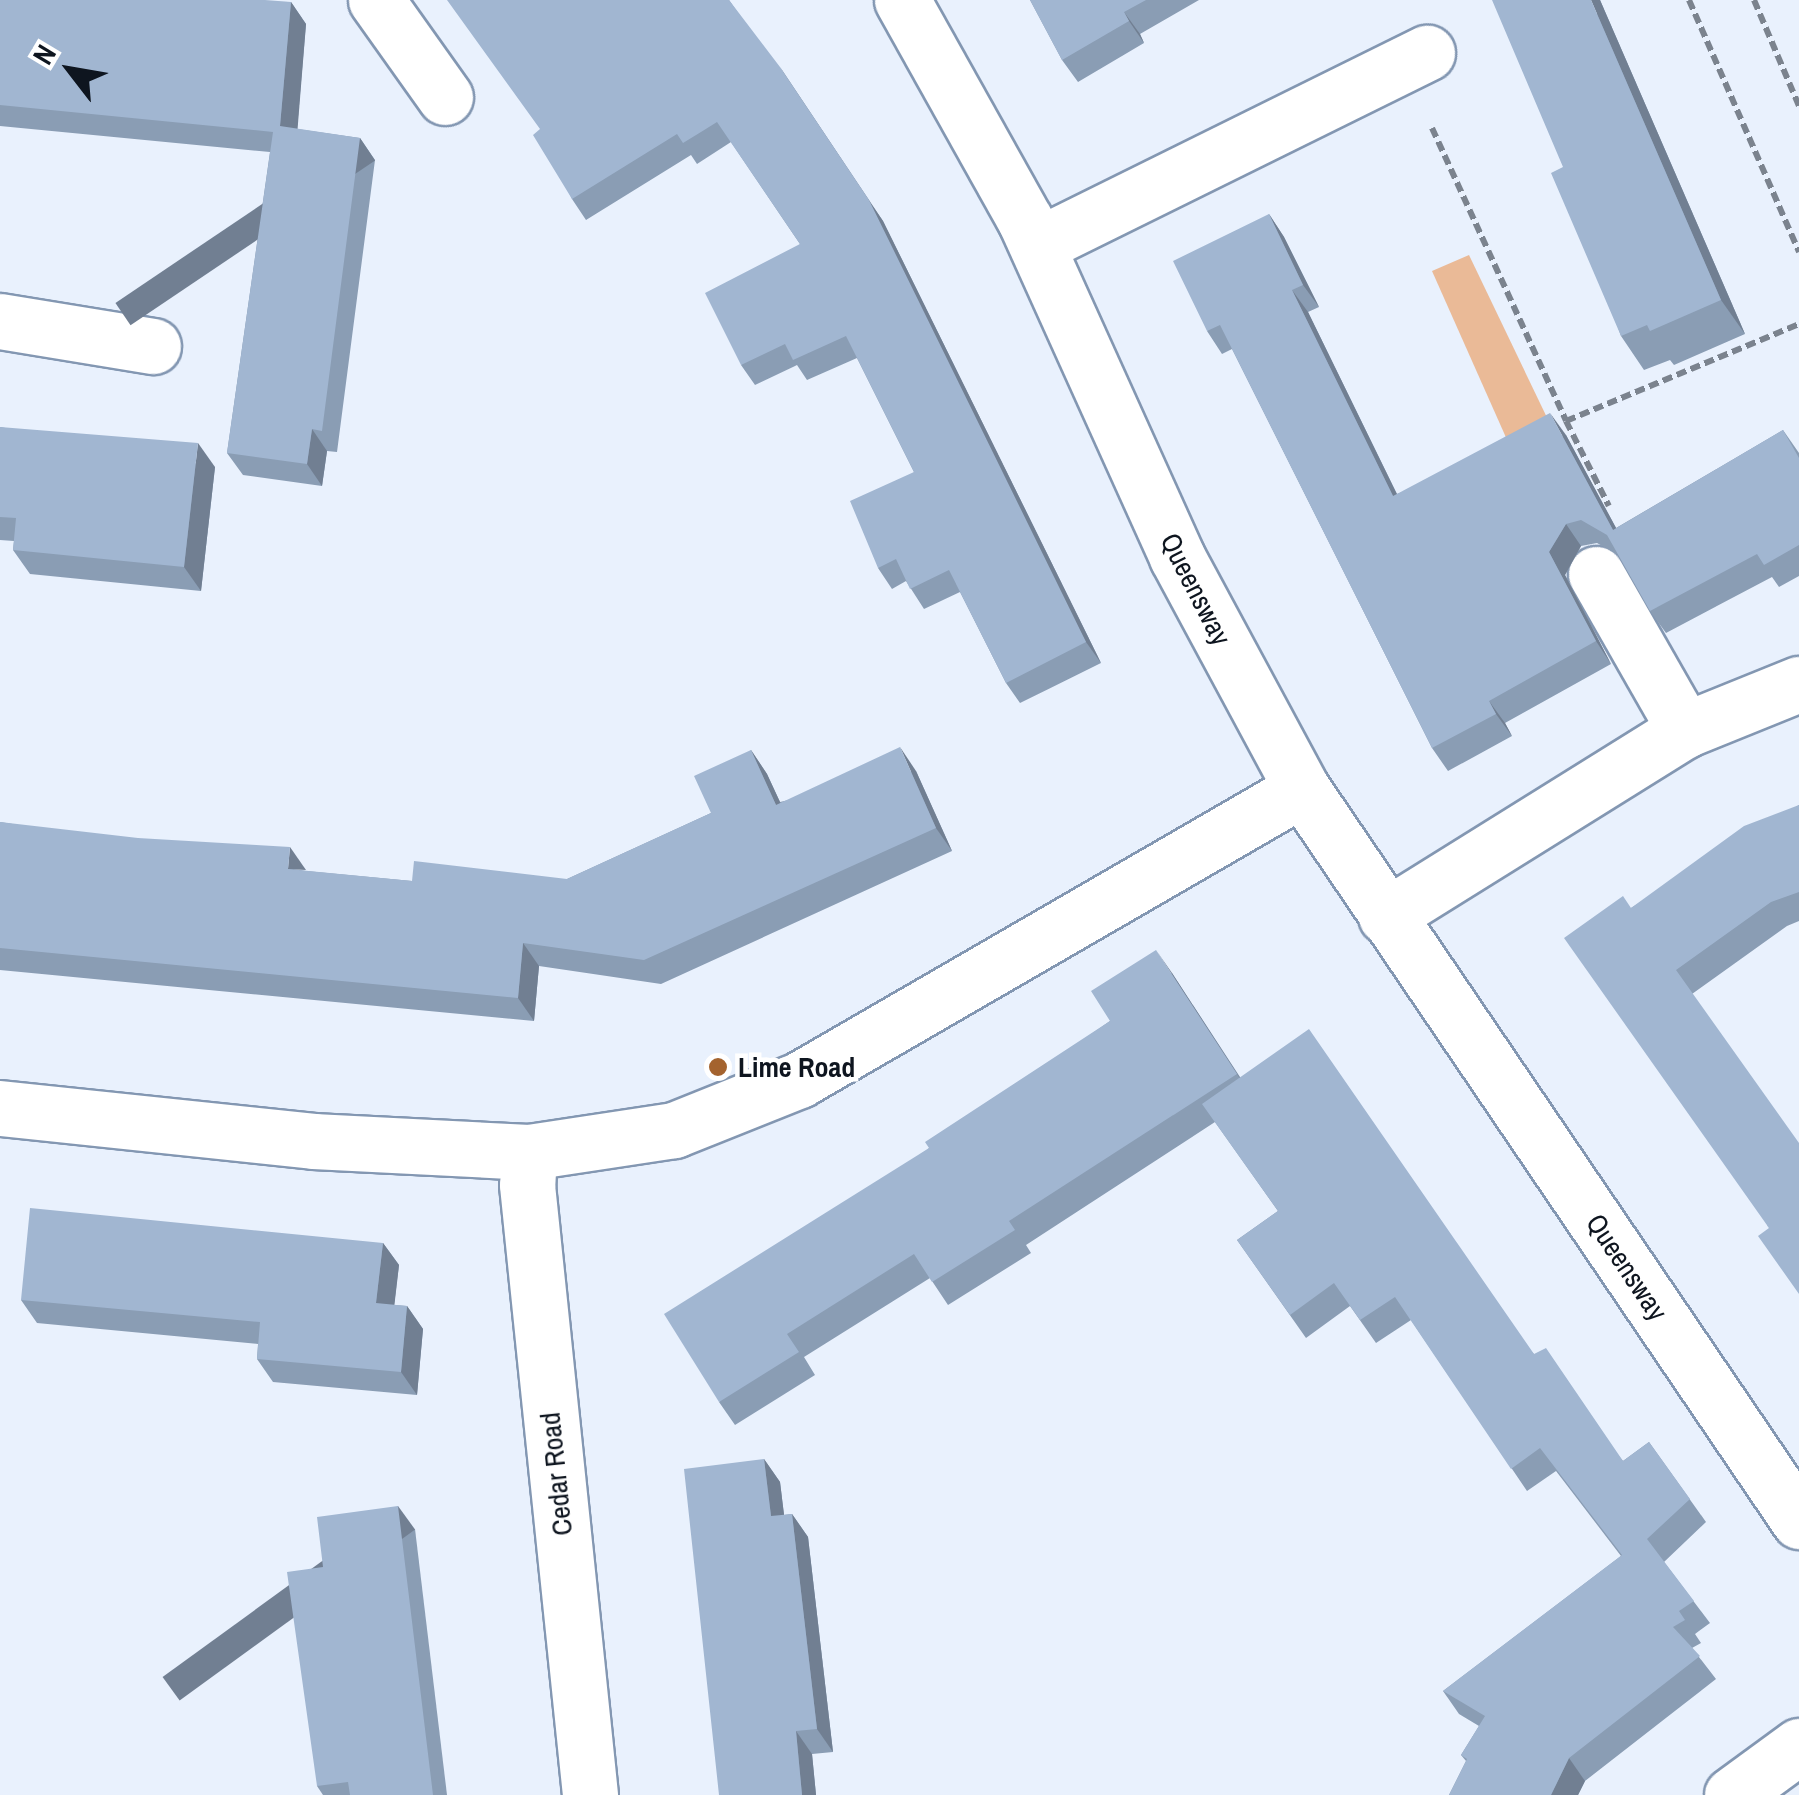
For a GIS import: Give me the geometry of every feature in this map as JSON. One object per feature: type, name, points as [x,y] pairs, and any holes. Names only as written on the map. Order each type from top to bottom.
[{"type":"street","points":[[376,0],[445,97]]},
{"type":"street","name":"Queensway","points":[[902,0],[1038,245],[1177,556],[1302,789],[1386,916],[1793,1500]]},
{"type":"street","points":[[1038,245],[1427,53]]},
{"type":"street","points":[[0,320],[153,346]]},
{"type":"street","points":[[1596,574],[1685,730]]},
{"type":"street","points":[[1386,916],[1685,730],[1799,684]]},
{"type":"street","points":[[0,1108],[313,1141],[529,1152],[674,1130],[798,1080],[1302,789]]},
{"type":"street","name":"Cedar Road","points":[[529,1152],[527,1186],[590,1795]]},
{"type":"street","points":[[1732,1795],[1799,1746]]},
{"type":"path","points":[[1689,0],[1799,252]]},
{"type":"path","points":[[1754,0],[1799,106]]},
{"type":"path","points":[[1427,53],[1433,131],[1566,421],[1799,324]]},
{"type":"shaded area","points":[[1469,255],[1552,428],[1512,451],[1432,271]]},
{"type":"building","points":[[0,0],[291,2],[280,126],[360,138],[322,431],[312,429],[307,464],[227,453],[273,132],[0,105]]},
{"type":"building","points":[[447,0],[729,0],[780,67],[869,200],[1086,642],[1006,683],[949,570],[910,589],[896,559],[878,568],[850,501],[914,472],[846,336],[793,360],[785,344],[741,365],[705,293],[800,244],[717,122],[683,143],[677,134],[572,199],[533,135],[540,129]]},
{"type":"building","points":[[1030,0],[1146,0],[1124,12],[1129,21],[1062,60]]},
{"type":"building","points":[[1492,0],[1591,0],[1721,300],[1650,331],[1647,325],[1621,336],[1551,173],[1563,167]]},
{"type":"building","points":[[1269,214],[1303,285],[1292,290],[1393,496],[1550,413],[1613,530],[1783,430],[1799,458],[1799,545],[1764,565],[1757,554],[1650,611],[1607,535],[1581,520],[1566,524],[1549,552],[1596,641],[1489,701],[1496,714],[1432,748],[1220,325],[1207,331],[1173,261]]},
{"type":"building","points":[[0,427],[198,443],[184,567],[13,550],[16,518],[0,517]]},
{"type":"building","points":[[900,747],[936,828],[644,960],[523,943],[518,998],[0,948],[0,822],[138,838],[290,847],[288,869],[412,881],[414,861],[567,879],[711,813],[694,776],[751,750],[776,805]]},
{"type":"building","points":[[1799,805],[1799,892],[1771,902],[1676,970],[1799,1143],[1799,1294],[1758,1236],[1769,1228],[1564,938],[1623,896],[1631,908],[1744,826]]},
{"type":"building","points":[[1156,950],[1237,1074],[1009,1221],[1015,1230],[932,1282],[914,1254],[787,1334],[799,1352],[719,1402],[664,1314],[929,1148],[925,1142],[1110,1021],[1091,991]]},
{"type":"building","points":[[1309,1029],[1534,1354],[1546,1348],[1623,1461],[1649,1442],[1690,1499],[1647,1539],[1694,1601],[1679,1611],[1685,1620],[1673,1627],[1700,1656],[1569,1758],[1551,1795],[1449,1795],[1467,1759],[1461,1755],[1485,1716],[1443,1691],[1622,1555],[1540,1448],[1511,1469],[1395,1297],[1360,1320],[1334,1283],[1290,1315],[1237,1240],[1278,1211],[1202,1104]]},
{"type":"building","points":[[30,1208],[383,1243],[376,1303],[407,1306],[401,1372],[257,1359],[260,1322],[21,1300]]},
{"type":"building","points":[[764,1459],[771,1516],[792,1514],[817,1729],[796,1731],[802,1795],[719,1795],[684,1469]]},
{"type":"building","points":[[398,1506],[433,1795],[350,1795],[348,1782],[317,1786],[287,1572],[323,1567],[317,1517]]},
{"type":"place","name":"Lime Road","points":[[718,1067]]}]
